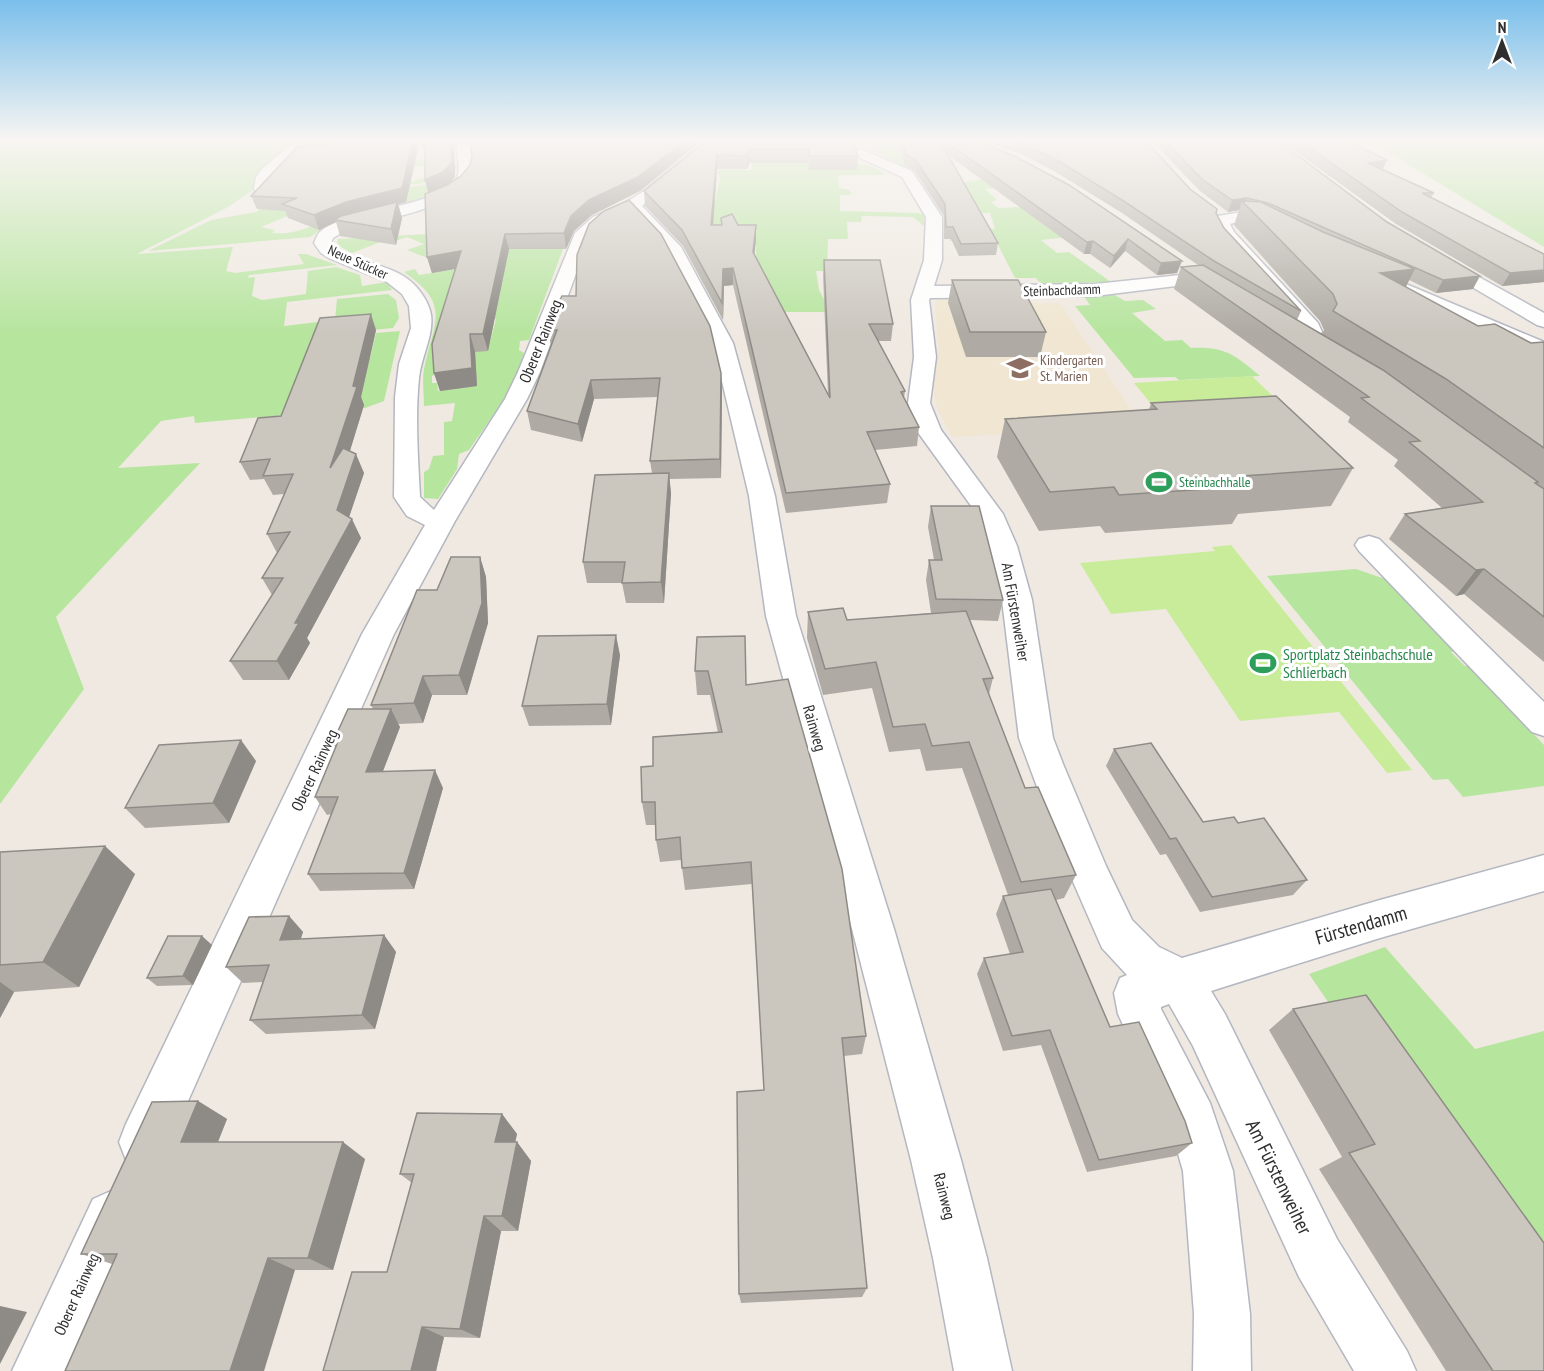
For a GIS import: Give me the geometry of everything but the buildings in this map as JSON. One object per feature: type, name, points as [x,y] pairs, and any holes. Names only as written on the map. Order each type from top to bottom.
[{"type":"street","name":"Neue Stücker","points":[[416,205],[340,227],[326,235],[322,243],[335,255],[378,269],[395,278],[408,289],[418,306],[420,328],[411,362],[406,415],[407,497],[411,506],[422,515],[441,521]]},
{"type":"street","name":"Oberer Rainweg","points":[[41,1371],[370,651],[441,521],[516,399],[529,372],[581,237],[593,224],[633,205]]},
{"type":"street","name":"Rainweg","points":[[633,205],[672,248],[723,343],[762,496],[781,616],[873,929],[933,1149],[960,1258],[983,1371]]},
{"type":"street","name":"Am Fürstenweiher","points":[[927,205],[934,217],[933,260],[920,310],[925,357],[919,403],[929,431],[990,514],[1003,546],[1017,600],[1032,717],[1045,764],[1087,868],[1117,934],[1144,962],[1179,979],[1209,1030],[1318,1258],[1387,1371]]},
{"type":"street","points":[[1294,240],[1257,220],[1220,216],[1227,234],[1308,323],[1312,332],[1302,339]]},
{"type":"street","points":[[1427,254],[1544,321]]},
{"type":"street","name":"Steinbachdamm","points":[[923,292],[1095,290],[1200,278]]},
{"type":"street","points":[[1380,278],[1544,350]]},
{"type":"street","points":[[1369,545],[1544,723]]},
{"type":"street","name":"Fürstendamm","points":[[1179,979],[1544,873]]},
{"type":"street","points":[[1179,979],[1136,993],[1136,1004],[1193,1120],[1208,1171],[1221,1304],[1222,1371]]},
{"type":"shaded area","name":"Kindergarten St. Marien","points":[[961,297],[1026,303],[1060,303],[1142,426],[952,437],[937,408],[932,384],[939,352],[935,302],[940,298]]},
{"type":"green space","points":[[0,205],[231,205],[137,254],[233,247],[226,271],[235,273],[304,264],[298,254],[306,254],[337,265],[249,275],[248,278],[255,277],[252,296],[262,300],[306,294],[308,271],[336,267],[360,275],[362,286],[387,282],[392,290],[287,302],[284,326],[335,320],[337,299],[388,294],[396,300],[399,318],[393,328],[312,336],[302,364],[370,358],[376,333],[400,331],[384,401],[365,408],[195,423],[194,416],[161,421],[118,468],[200,463],[56,617],[84,689],[0,804]]},
{"type":"green space","points":[[267,205],[354,205],[365,208],[373,205],[402,205],[342,222],[351,218],[355,213],[338,208],[324,212],[304,209],[261,227],[275,230],[272,233],[290,233],[341,213],[347,214],[346,217],[339,218],[310,237],[148,251],[211,220],[256,212]]},
{"type":"green space","points":[[714,205],[840,205],[840,211],[924,214],[924,226],[913,217],[862,216],[861,222],[847,222],[848,239],[828,239],[827,271],[816,271],[819,290],[831,312],[778,312],[756,270],[756,239],[711,239]]},
{"type":"green space","points":[[994,205],[998,208],[1041,206],[1076,236],[1041,240],[1057,253],[1069,252],[1111,282],[1041,284],[1036,278],[1015,278],[997,243],[950,241],[948,227],[995,229],[990,213],[954,213],[960,207]]},
{"type":"green space","points":[[1475,205],[1544,205],[1544,247]]},
{"type":"green space","points":[[501,230],[563,249],[529,340],[520,341],[519,350],[524,353],[515,379],[469,450],[459,454],[457,469],[438,499],[424,498],[424,472],[429,469],[433,456],[444,455],[444,422],[452,421],[455,403],[424,406],[423,374],[436,316],[429,295],[404,272],[415,269],[419,275],[456,269],[407,250],[424,244],[407,237],[398,240],[391,238],[352,253],[337,245],[338,239]],"holes":[[[496,319],[489,346],[464,348],[451,321]],[[438,374],[476,386],[438,391],[437,383],[432,383],[432,376]]]},
{"type":"green space","points":[[1113,294],[1125,301],[1143,300],[1156,309],[1132,313],[1165,341],[1182,340],[1191,348],[1221,350],[1236,357],[1260,376],[1179,380],[1175,377],[1134,378],[1075,306],[1090,305],[1083,295]]},
{"type":"green space","points":[[1252,376],[1291,414],[1166,422],[1134,383]]},
{"type":"green space","name":"Sportplatz Steinbachschule Schlierbach","points":[[1231,545],[1412,770],[1387,773],[1339,712],[1240,721],[1166,609],[1111,614],[1080,563],[1215,551],[1212,547]]},
{"type":"green space","points":[[1356,569],[1388,580],[1456,651],[1451,652],[1465,666],[1470,666],[1544,745],[1544,786],[1463,797],[1448,779],[1433,780],[1267,576]]},
{"type":"green space","points":[[1385,947],[1475,1049],[1544,1031],[1544,1319],[1309,974]]},
{"type":"place","name":"Kindergarten St. Marien","points":[[1020,368]]},
{"type":"place","name":"Steinbachhalle","points":[[1159,482]]},
{"type":"place","name":"Sportplatz Steinbachschule Schlierbach","points":[[1263,663]]}]
